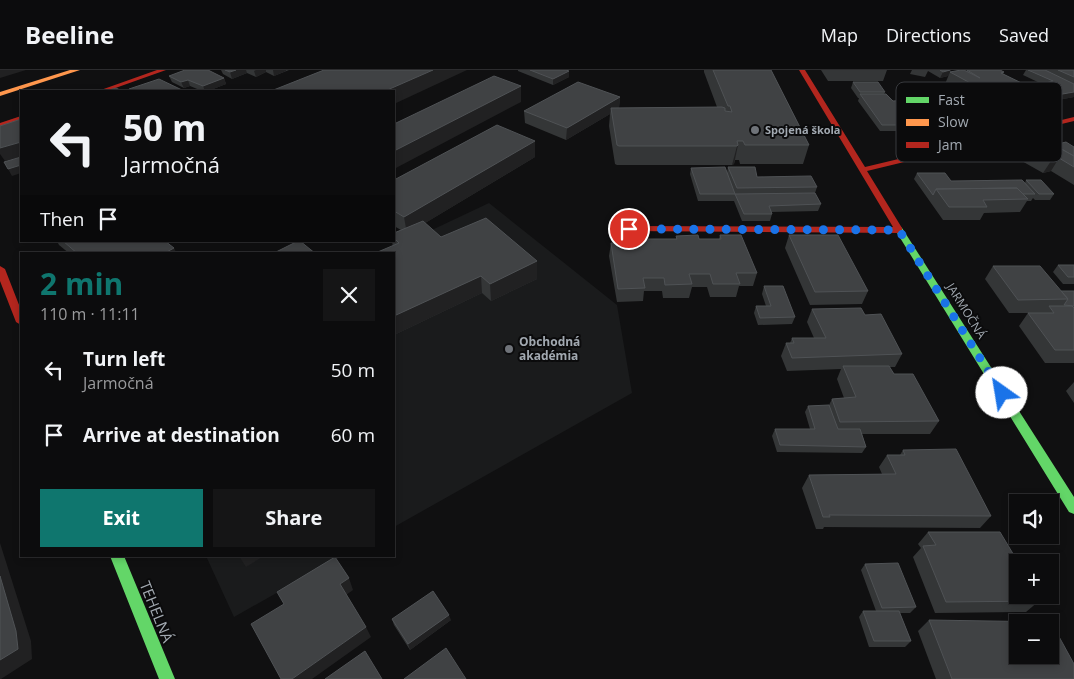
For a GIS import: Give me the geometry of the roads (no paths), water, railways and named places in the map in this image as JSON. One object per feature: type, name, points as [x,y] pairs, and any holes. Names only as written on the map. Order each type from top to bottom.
[{"type":"street","points":[[0,94],[77,70]]},
{"type":"street","points":[[104,90],[163,70]]},
{"type":"street","name":"JARMOČNÁ","points":[[802,70],[899,230],[1074,508]]},
{"type":"street","points":[[0,125],[20,118]]},
{"type":"street","points":[[862,170],[896,162]]},
{"type":"street","points":[[629,229],[899,230]]},
{"type":"street","points":[[0,269],[20,319]]},
{"type":"street","name":"TEHELNÁ","points":[[117,557],[167,679]]},
{"type":"place","name":"Spojená škola","points":[[755,130]]},
{"type":"place","name":"Obchodná akadémia","points":[[509,349]]}]
